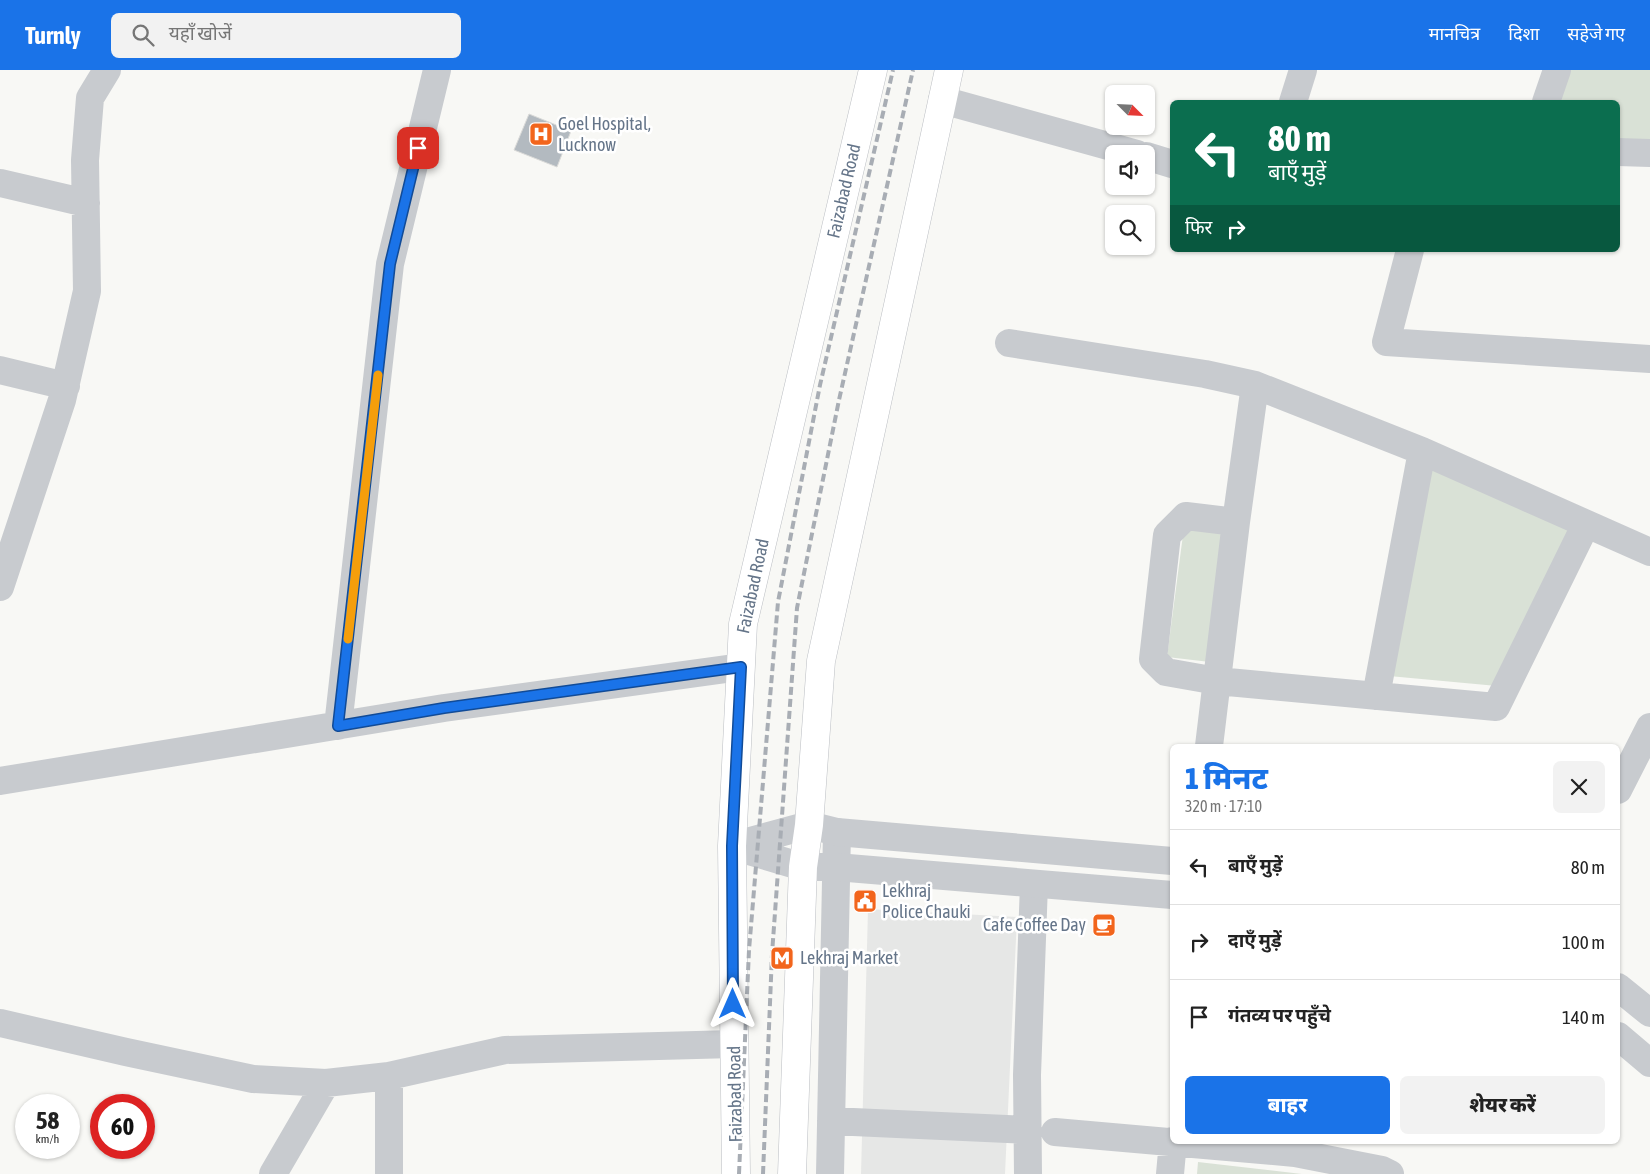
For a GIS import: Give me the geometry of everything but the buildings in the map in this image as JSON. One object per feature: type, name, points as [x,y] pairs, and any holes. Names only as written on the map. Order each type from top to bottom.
[{"type":"main road","name":"Faizabad Road","points":[[736,1174],[732,846],[743,624],[873,70]]},
{"type":"main road","points":[[792,1174],[803,867],[809,825],[821,661],[949,70]]},
{"type":"street","points":[[0,587],[62,400],[88,291],[85,160],[90,98],[107,70]]},
{"type":"street","points":[[338,726],[390,264],[437,70]]},
{"type":"street","points":[[1295,100],[1303,70]]},
{"type":"street","points":[[1547,100],[1557,70]]},
{"type":"street","points":[[942,100],[1105,145]]},
{"type":"street","points":[[1620,152],[1650,153]]},
{"type":"street","points":[[1155,159],[1170,163]]},
{"type":"street","points":[[0,183],[86,203]]},
{"type":"street","points":[[1409,252],[1386,342],[1650,359]]},
{"type":"street","points":[[1009,343],[1205,374],[1255,385],[1422,451],[1650,552]]},
{"type":"street","points":[[0,370],[66,386]]},
{"type":"street","points":[[1209,744],[1236,522],[1255,385]]},
{"type":"street","points":[[1376,696],[1422,451]]},
{"type":"street","points":[[1236,522],[1186,516],[1167,535],[1153,659],[1166,672],[1217,681],[1496,707],[1586,524]]},
{"type":"street","points":[[0,781],[444,708],[741,667]]},
{"type":"street","points":[[1620,786],[1650,727]]},
{"type":"street","points":[[732,846],[809,825],[837,832],[1170,861]]},
{"type":"street","points":[[830,1174],[837,832]]},
{"type":"street","points":[[732,846],[803,867],[836,867],[1170,895]]},
{"type":"street","points":[[1028,1174],[1027,1075],[1034,884]]},
{"type":"street","points":[[1620,989],[1650,1013]]},
{"type":"street","points":[[0,1023],[253,1079],[326,1083],[389,1076],[505,1050],[734,1044]]},
{"type":"street","points":[[1620,1038],[1650,1063]]},
{"type":"street","points":[[389,1076],[389,1174]]},
{"type":"street","points":[[273,1174],[326,1083]]},
{"type":"street","points":[[831,1121],[1028,1130]]},
{"type":"street","points":[[1055,1132],[1170,1142]]},
{"type":"street","points":[[1170,1174],[1173,1144]]},
{"type":"street","points":[[1195,1144],[1295,1153],[1382,1170],[1390,1174]]},
{"type":"shaded area","points":[[1567,70],[1650,70],[1650,144],[1620,143],[1620,100],[1556,100]]},
{"type":"shaded area","points":[[1429,466],[1575,529],[1497,686],[1389,676]]},
{"type":"shaded area","points":[[1184,527],[1227,532],[1210,662],[1167,657]]},
{"type":"shaded area","points":[[868,909],[1017,917],[1005,1174],[861,1174]]},
{"type":"shaded area","points":[[1198,1162],[1302,1174],[1197,1174]]},
{"type":"railway","points":[[739,1174],[749,950],[778,602],[820,385],[893,70]]},
{"type":"railway","points":[[763,1174],[772,954],[797,608],[839,400],[913,70]]},
{"type":"slow traffic","points":[[348,639],[378,375]]},
{"type":"place","name":"Goel Hospital, Lucknow","points":[[541,134]]},
{"type":"place","name":"Lekhraj Police Chauki","points":[[865,901]]},
{"type":"place","name":"Cafe Coffee Day","points":[[1104,925]]},
{"type":"place","name":"Lekhraj Market","points":[[782,958]]},
{"type":"route","points":[[418,148],[390,264],[338,726],[444,708],[741,667],[732,846],[733,1004]]}]
